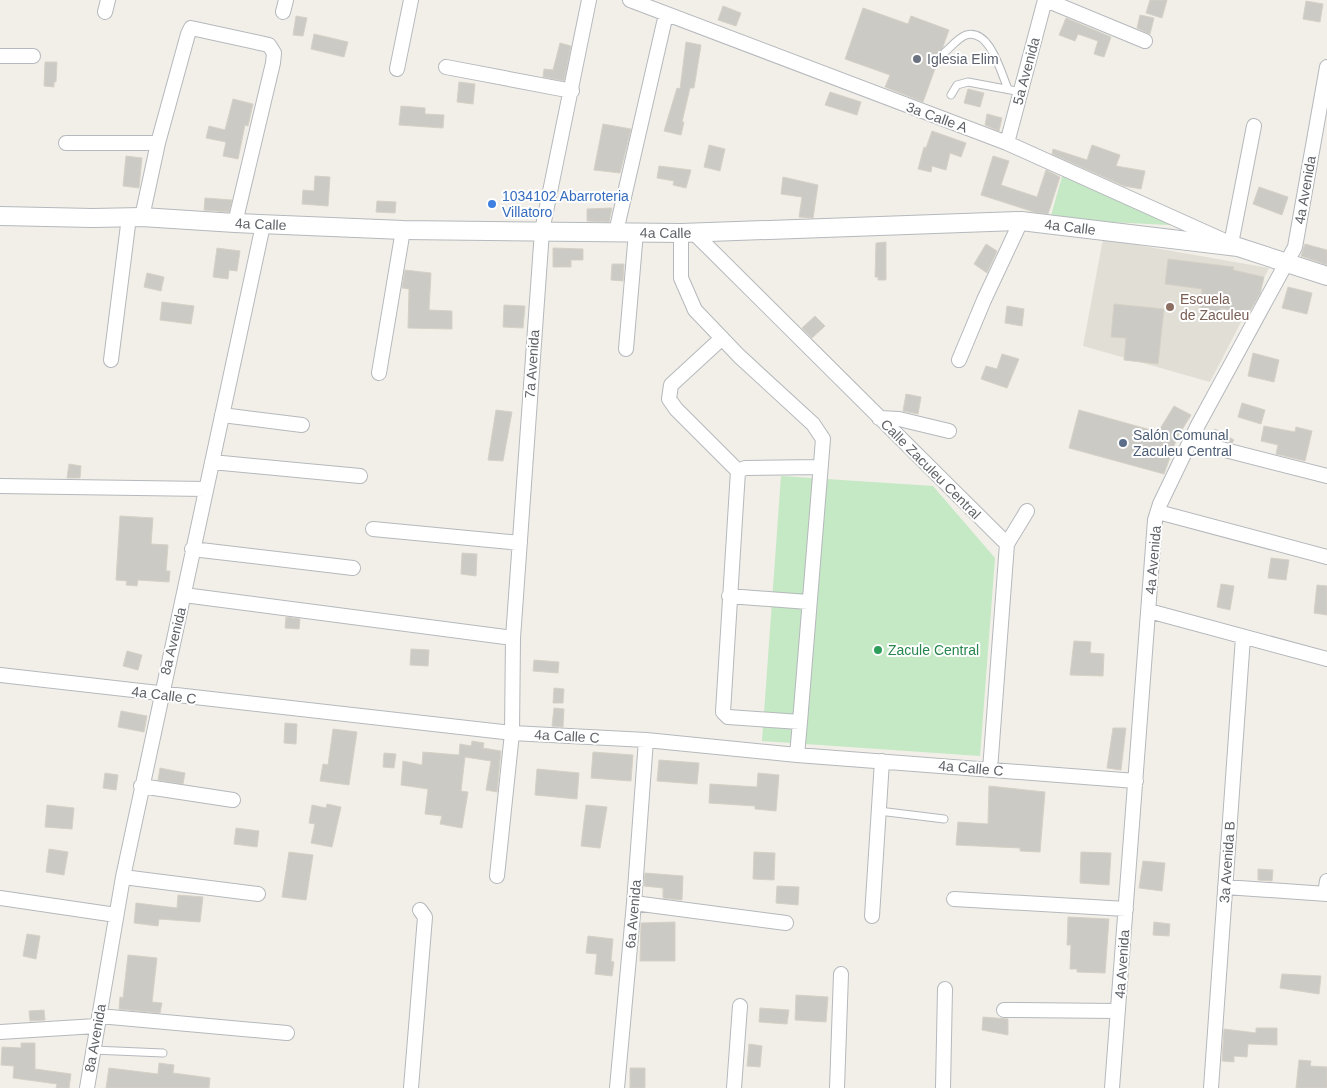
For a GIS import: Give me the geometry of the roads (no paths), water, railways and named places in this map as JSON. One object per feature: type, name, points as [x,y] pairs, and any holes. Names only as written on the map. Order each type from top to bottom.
[{"type":"street","points":[[397,69],[410,0]]},
{"type":"street","name":"7a Avenida","points":[[497,876],[512,733],[513,638],[542,231],[589,0]]},
{"type":"street","name":"3a Calle A","points":[[630,0],[1007,143],[1235,246]]},
{"type":"street","points":[[1045,0],[1145,41]]},
{"type":"street","name":"5a Avenida","points":[[1007,143],[1014,91],[1045,0]]},
{"type":"street","points":[[616,232],[666,14]]},
{"type":"street","points":[[111,360],[135,217],[191,28],[269,45],[274,53],[235,224]]},
{"type":"street","points":[[0,56],[33,56]]},
{"type":"street","points":[[446,67],[572,91]]},
{"type":"street","name":"4a Avenida","points":[[1112,1088],[1158,512],[1190,441],[1295,247],[1322,119],[1327,67]]},
{"type":"street","points":[[1235,246],[1254,126]]},
{"type":"street","points":[[66,143],[158,143]]},
{"type":"street","name":"4a Calle","points":[[0,216],[135,217],[235,224],[403,230],[688,233],[1021,221],[1235,246],[1327,276]]},
{"type":"street","points":[[959,360],[984,300],[1021,221]]},
{"type":"street","name":"8a Avenida","points":[[87,1088],[122,877],[263,225]]},
{"type":"street","points":[[379,373],[403,230]]},
{"type":"street","points":[[626,349],[636,232]]},
{"type":"street","points":[[688,233],[681,278],[695,310],[812,424],[823,439],[808,602],[797,755]]},
{"type":"street","name":"Calle Zaculeu Central","points":[[688,233],[1007,544]]},
{"type":"street","points":[[722,338],[671,385],[669,399],[676,409],[738,471],[729,596],[724,715],[800,722]]},
{"type":"street","points":[[222,415],[302,425]]},
{"type":"street","points":[[879,418],[899,420],[949,431]]},
{"type":"street","points":[[1190,441],[1327,476]]},
{"type":"street","points":[[212,462],[360,476]]},
{"type":"street","points":[[738,471],[745,468],[820,467]]},
{"type":"street","points":[[0,486],[206,489]]},
{"type":"street","points":[[990,770],[1007,544],[1027,511]]},
{"type":"street","points":[[1158,512],[1327,557]]},
{"type":"street","points":[[373,529],[520,543]]},
{"type":"street","points":[[192,549],[353,568]]},
{"type":"street","points":[[184,595],[513,638]]},
{"type":"street","points":[[729,596],[808,602]]},
{"type":"street","points":[[1149,611],[1327,659]]},
{"type":"street","name":"3a Avenida B","points":[[1211,1088],[1243,637]]},
{"type":"street","name":"4a Calle C","points":[[0,675],[160,695],[512,733],[646,740],[797,755],[1136,781]]},
{"type":"street","name":"6a Avenida","points":[[617,1088],[634,903],[646,740]]},
{"type":"street","points":[[872,916],[882,761]]},
{"type":"street","points":[[141,786],[232,800]]},
{"type":"street","points":[[122,877],[258,894]]},
{"type":"street","points":[[1225,887],[1326,890]]},
{"type":"street","points":[[0,898],[116,915]]},
{"type":"street","points":[[954,898],[1126,909]]},
{"type":"street","points":[[634,903],[786,923]]},
{"type":"street","points":[[411,1088],[425,917],[424,913],[420,910]]},
{"type":"street","points":[[837,1088],[841,974]]},
{"type":"street","points":[[943,1088],[945,988]]},
{"type":"street","points":[[734,1088],[740,1006]]},
{"type":"street","points":[[1004,1010],[1118,1011]]},
{"type":"street","points":[[0,1032],[97,1021],[287,1034]]},
{"type":"lane","points":[[945,52],[968,34],[978,35],[990,45],[1014,91]]},
{"type":"lane","points":[[951,95],[957,84],[968,82],[1014,91]]},
{"type":"lane","points":[[879,811],[944,819]]},
{"type":"lane","points":[[92,1050],[163,1053]]},
{"type":"place","name":"Iglesia Elim","points":[[917,59]]},
{"type":"place","name":"1034102 Abarroteria Villatoro","points":[[492,204]]},
{"type":"place","name":"Escuela de Zaculeu","points":[[1170,307]]},
{"type":"place","name":"Salón Comunal Zaculeu Central","points":[[1123,443]]},
{"type":"place","name":"Zacule Central","points":[[878,650]]}]
